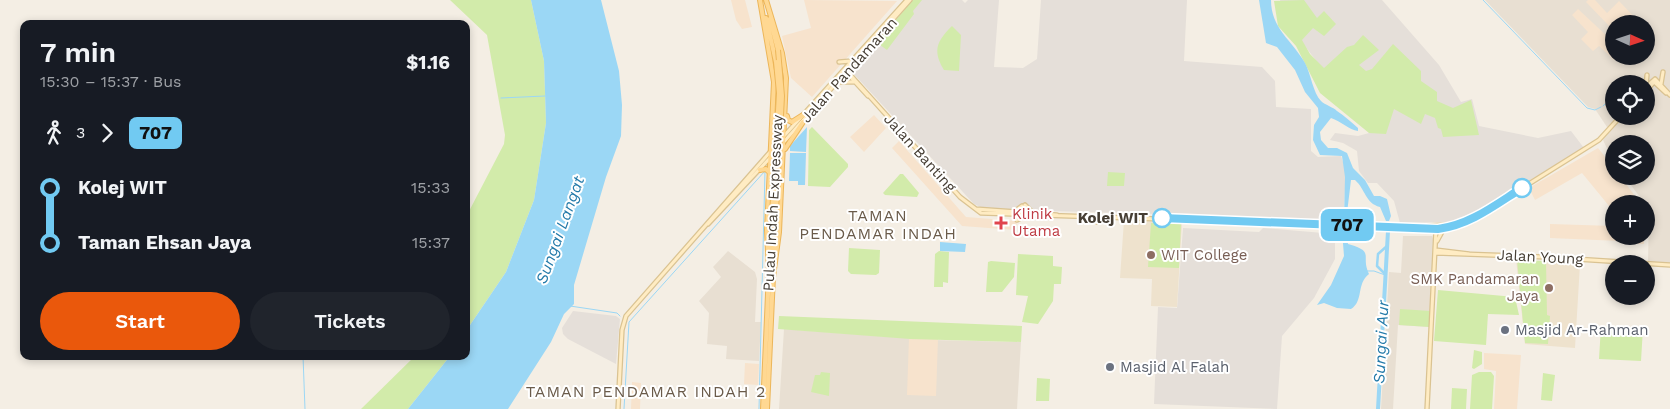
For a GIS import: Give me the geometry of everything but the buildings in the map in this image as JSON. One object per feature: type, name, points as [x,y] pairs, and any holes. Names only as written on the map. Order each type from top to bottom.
[{"type":"main road","name":"Pulau Indah Expressway","points":[[760,0],[776,62],[778,93],[771,275],[763,409]]},
{"type":"main road","points":[[760,0],[774,82],[773,151],[767,230],[771,275]]},
{"type":"main road","name":"Pulau Indah Expressway","points":[[765,0],[778,50],[782,81],[773,232]]},
{"type":"main road","points":[[765,0],[785,66],[786,103],[782,142],[781,186],[771,275]]},
{"type":"main road","points":[[900,0],[900,7]]},
{"type":"main road","points":[[846,71],[853,60],[900,7],[908,1]]},
{"type":"main road","name":"Jalan Pandamaran","points":[[784,137],[908,1]]},
{"type":"main road","points":[[839,62],[853,60]]},
{"type":"main road","name":"Jalan Pandamaran","points":[[618,409],[624,319],[773,151],[803,122],[839,82],[846,71]]},
{"type":"main road","name":"Jalan Banting","points":[[846,71],[868,96]]},
{"type":"main road","name":"Jalan Banting","points":[[846,71],[972,208]]},
{"type":"main road","points":[[1662,88],[1663,72]]},
{"type":"main road","points":[[839,82],[854,82]]},
{"type":"main road","points":[[1655,82],[1669,95]]},
{"type":"main road","points":[[1655,87],[1662,88]]},
{"type":"main road","points":[[786,103],[790,121],[794,122],[803,115]]},
{"type":"main road","points":[[782,173],[785,147],[803,122]]},
{"type":"main road","points":[[972,208],[986,214],[1104,216],[1428,228],[1449,227],[1466,223],[1599,140],[1613,125]]},
{"type":"main road","points":[[772,132],[782,142]]},
{"type":"main road","points":[[773,151],[783,160]]},
{"type":"main road","name":"Jalan Pandamaran","points":[[705,226],[772,157]]},
{"type":"main road","points":[[760,170],[767,169],[770,175]]},
{"type":"main road","points":[[770,186],[771,179],[777,176],[780,178],[781,186]]},
{"type":"main road","points":[[1011,212],[1023,206],[1034,215]]},
{"type":"main road","points":[[972,208],[1034,215]]},
{"type":"main road","points":[[1017,220],[1020,217],[1034,215]]},
{"type":"main road","points":[[1087,216],[1097,223],[1104,216]]},
{"type":"main road","points":[[1331,224],[1338,236]]},
{"type":"main road","points":[[1436,240],[1440,232],[1449,227]]},
{"type":"main road","points":[[1428,228],[1433,232],[1436,240]]},
{"type":"main road","points":[[1428,409],[1436,228]]},
{"type":"main road","name":"Jalan Young","points":[[1436,252],[1670,265]]},
{"type":"main road","name":"Pulau Indah Expressway","points":[[767,409],[771,275]]},
{"type":"shaded area","points":[[731,0],[745,0],[752,27],[742,29],[736,20]]},
{"type":"shaded area","points":[[804,0],[897,1],[812,97],[791,78],[782,36],[811,28]]},
{"type":"shaded area","points":[[913,0],[962,0],[965,3],[968,0],[999,0],[994,67],[1023,68],[1037,59],[1041,0],[1187,0],[1184,61],[1262,67],[1275,81],[1276,107],[1311,109],[1311,151],[1318,157],[1341,156],[1346,171],[1343,222],[1229,216],[984,209],[974,204],[852,72]]},
{"type":"shaded area","points":[[1280,0],[1382,0],[1439,65],[1461,102],[1472,99],[1479,126],[1538,138],[1571,131],[1584,148],[1464,219],[1451,222],[1400,223],[1394,201],[1377,183],[1368,183],[1359,171],[1357,151],[1343,143],[1330,140],[1335,133],[1358,136],[1384,129],[1324,71],[1288,24]]},
{"type":"shaded area","points":[[1485,0],[1670,0],[1670,265],[1655,264],[1655,255],[1648,255],[1648,245],[1655,245],[1655,195],[1638,195],[1631,185],[1655,185],[1655,135],[1606,135],[1609,130],[1606,125],[1655,125],[1655,75],[1605,75],[1605,124],[1595,109],[1588,107]]},
{"type":"shaded area","points":[[1588,0],[1595,0],[1607,13],[1619,1],[1632,15],[1605,15],[1605,22],[1586,2]]},
{"type":"shaded area","points":[[1578,9],[1605,34],[1605,52],[1599,46],[1593,51],[1581,39],[1588,32],[1572,15]]},
{"type":"shaded area","points":[[874,115],[886,128],[864,152],[850,137]]},
{"type":"shaded area","points":[[899,141],[966,217],[1017,221],[1016,230],[962,226],[892,148]]},
{"type":"shaded area","points":[[1598,148],[1605,157],[1605,185],[1627,185],[1634,195],[1605,195],[1605,201],[1582,173],[1535,200],[1529,188]]},
{"type":"shaded area","name":"WIT College","points":[[1124,220],[1182,223],[1177,307],[1151,306],[1152,279],[1120,278]]},
{"type":"shaded area","points":[[1550,224],[1605,226],[1605,240],[1550,238]]},
{"type":"shaded area","points":[[1183,228],[1259,232],[1263,228],[1335,234],[1335,259],[1314,298],[1282,336],[1277,409],[1154,404],[1158,307],[1177,308]]},
{"type":"shaded area","points":[[1403,236],[1432,236],[1433,239],[1430,327],[1398,325],[1393,409],[1381,409],[1389,272],[1401,273]]},
{"type":"shaded area","points":[[728,251],[755,272],[757,279],[755,322],[761,322],[759,361],[726,359],[727,346],[707,344],[709,313],[699,301],[721,277],[713,267]]},
{"type":"shaded area","name":"SMK Pandamaran Jaya","points":[[1516,259],[1580,264],[1575,348],[1525,344]]},
{"type":"shaded area","points":[[573,311],[616,316],[620,319],[616,364],[568,339],[563,334],[562,328]]},
{"type":"shaded area","points":[[784,329],[932,340],[1021,342],[1017,409],[779,409]]},
{"type":"shaded area","points":[[909,338],[938,339],[936,396],[907,395]]},
{"type":"shaded area","points":[[1484,353],[1521,355],[1517,409],[1494,409],[1496,371],[1484,369]]},
{"type":"shaded area","points":[[745,363],[759,364],[758,385],[744,384]]},
{"type":"shaded area","points":[[632,382],[641,383],[640,409],[631,409]]},
{"type":"green space","points":[[450,0],[531,0],[544,61],[546,123],[534,200],[506,272],[470,325],[470,209],[504,144],[505,135],[487,35]]},
{"type":"green space","points":[[913,0],[922,0],[887,50],[876,42]]},
{"type":"green space","points":[[1304,0],[1317,18],[1324,11],[1336,24],[1324,36],[1313,28],[1302,40],[1310,54],[1324,68],[1347,47],[1354,45],[1363,35],[1379,50],[1359,65],[1366,71],[1372,69],[1393,44],[1421,71],[1421,81],[1437,92],[1437,101],[1453,108],[1471,100],[1479,135],[1443,137],[1435,118],[1425,114],[1421,124],[1394,109],[1386,134],[1369,133],[1320,93],[1296,46],[1278,26],[1274,1]]},
{"type":"green space","points":[[952,26],[961,35],[959,71],[944,70],[937,51],[943,36]]},
{"type":"green space","points":[[812,127],[848,164],[848,167],[830,187],[808,186],[809,130]]},
{"type":"green space","points":[[1108,172],[1125,173],[1124,186],[1107,186]]},
{"type":"green space","points":[[900,174],[903,174],[919,193],[917,197],[885,195],[883,193]]},
{"type":"green space","points":[[1151,223],[1181,224],[1179,268],[1148,267]]},
{"type":"green space","points":[[849,248],[880,250],[879,273],[876,275],[851,274],[848,271]]},
{"type":"green space","points":[[939,251],[949,252],[948,283],[943,282],[943,287],[934,287],[935,254]]},
{"type":"green space","points":[[1018,254],[1053,256],[1053,266],[1062,267],[1061,284],[1054,284],[1053,301],[1038,324],[1022,322],[1028,296],[1016,295]]},
{"type":"green space","points":[[1517,260],[1546,261],[1547,315],[1550,316],[1548,344],[1525,343]]},
{"type":"green space","points":[[988,262],[1015,263],[1014,277],[1002,292],[986,292]]},
{"type":"green space","points":[[1438,290],[1515,297],[1519,315],[1488,314],[1486,345],[1434,341]]},
{"type":"green space","points":[[1400,309],[1431,311],[1430,327],[1399,325]]},
{"type":"green space","points":[[779,316],[1022,326],[1021,342],[910,339],[778,329]]},
{"type":"green space","points":[[1601,326],[1643,328],[1641,361],[1599,359]]},
{"type":"green space","points":[[1474,350],[1482,352],[1482,364],[1474,369],[1472,368]]},
{"type":"green space","points":[[411,360],[447,360],[408,409],[361,409]]},
{"type":"green space","points":[[821,372],[830,373],[829,396],[811,392],[815,375],[820,375]]},
{"type":"green space","points":[[1479,372],[1491,372],[1494,376],[1492,409],[1470,409],[1472,375]]},
{"type":"green space","points":[[1543,373],[1555,375],[1552,401],[1541,400]]},
{"type":"green space","points":[[1037,378],[1050,379],[1049,401],[1036,401]]},
{"type":"green space","points":[[1452,388],[1467,389],[1466,409],[1451,409]]},
{"type":"water","name":"Sungai Langat","points":[[531,0],[601,0],[619,71],[622,105],[621,136],[606,177],[574,285],[574,304],[564,314],[551,342],[508,409],[408,409],[447,360],[470,360],[470,325],[506,272],[534,200],[546,123],[544,61]]},
{"type":"water","points":[[1259,0],[1271,0],[1274,19],[1305,63],[1318,98],[1358,128],[1358,131],[1331,118],[1320,132],[1321,140],[1328,148],[1337,148],[1347,153],[1353,168],[1365,180],[1374,196],[1387,199],[1391,216],[1389,221],[1386,221],[1380,207],[1368,199],[1355,180],[1351,180],[1347,213],[1344,219],[1345,177],[1342,156],[1320,155],[1313,140],[1314,125],[1319,117],[1318,108],[1305,92],[1295,70],[1277,47],[1266,43]]},
{"type":"water","points":[[807,127],[806,152],[790,151],[790,146]]},
{"type":"water","points":[[790,153],[806,153],[805,185],[798,185],[798,181],[789,181]]},
{"type":"water","points":[[1342,231],[1346,231],[1348,244],[1365,252],[1369,274],[1365,278],[1355,306],[1351,309],[1337,308],[1324,303],[1317,305],[1331,285],[1344,256]]},
{"type":"water","points":[[940,242],[966,244],[965,252],[940,251]]},
{"type":"waterway","points":[[1483,0],[1587,108],[1595,110],[1601,107]]},
{"type":"waterway","points":[[501,98],[545,96]]},
{"type":"waterway","points":[[624,409],[629,322],[765,171],[759,409]]},
{"type":"waterway","name":"Sungai Aur","points":[[1378,409],[1388,231]]},
{"type":"waterway","name":"Sungai Aur","points":[[1385,274],[1377,266],[1378,254],[1387,246]]},
{"type":"waterway","points":[[1367,271],[1374,271],[1385,275]]},
{"type":"waterway","points":[[570,306],[617,313],[620,316]]},
{"type":"waterway","points":[[303,360],[305,409]]},
{"type":"bus line","name":"707","points":[[1162,218],[1438,229],[1457,226],[1473,220],[1474,217],[1522,188]]},
{"type":"place","name":"Kolej WIT","points":[[1162,218]]},
{"type":"place","name":"Klinik Utama","points":[[1001,223]]},
{"type":"place","name":"WIT College","points":[[1151,255]]},
{"type":"place","name":"SMK Pandamaran Jaya","points":[[1549,288]]},
{"type":"place","name":"Masjid Ar-Rahman","points":[[1505,330]]},
{"type":"place","name":"Masjid Al Falah","points":[[1110,367]]},
{"type":"district","name":"TAMAN PENDAMAR INDAH","points":[[878,224]]},
{"type":"district","name":"TAMAN PENDAMAR INDAH 2","points":[[646,391]]}]
